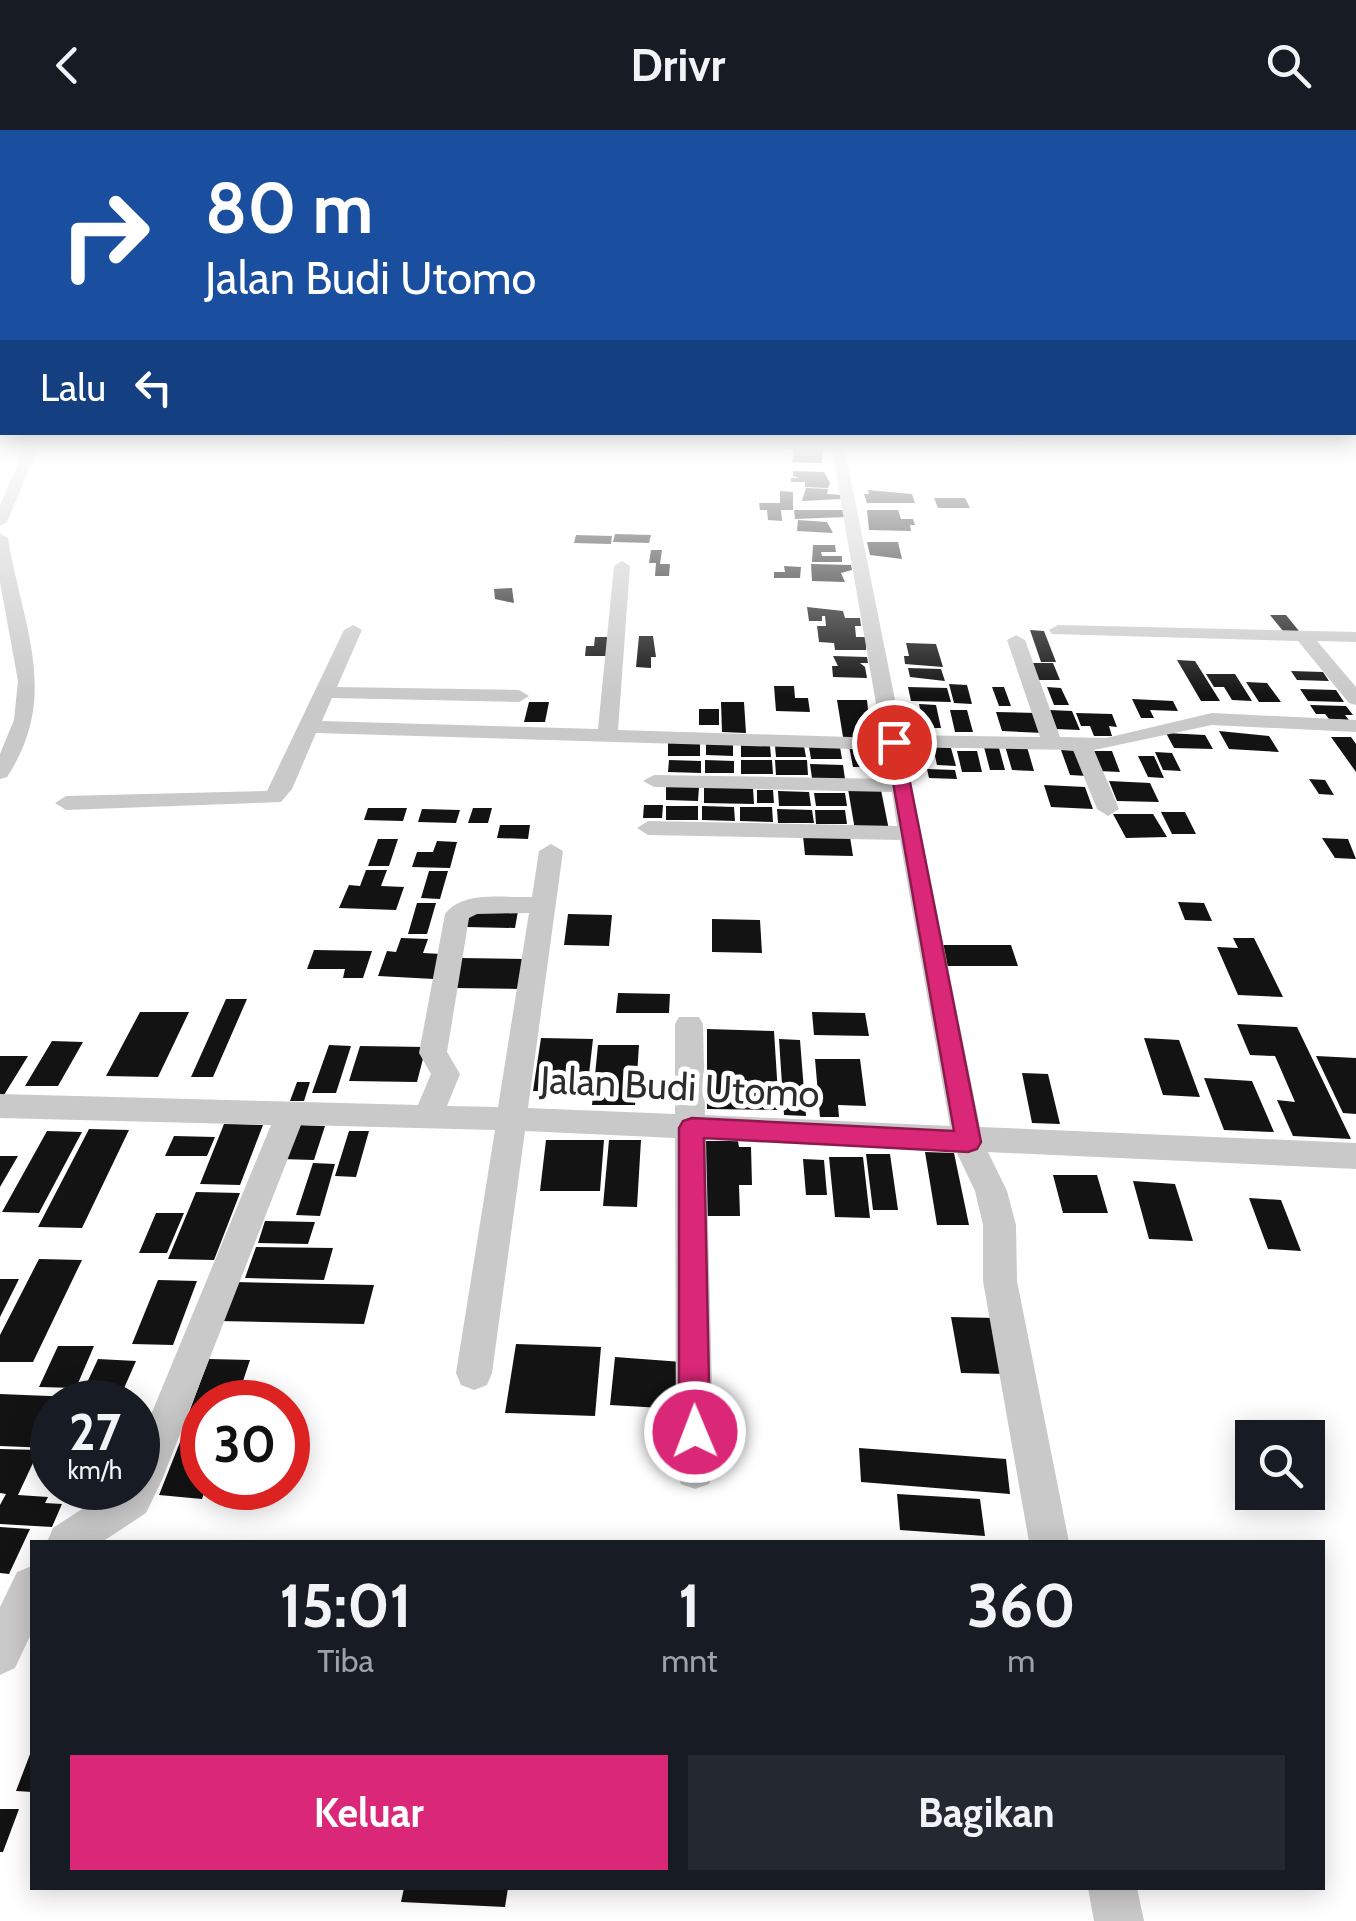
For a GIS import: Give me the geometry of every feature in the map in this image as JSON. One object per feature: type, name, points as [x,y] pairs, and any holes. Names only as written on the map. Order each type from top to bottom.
[{"type":"street","points":[[853,529],[967,1141],[999,1208],[1004,1248],[1000,1281],[1049,1540]]},
{"type":"street","points":[[0,538],[22,648],[28,704],[15,746],[0,773]]},
{"type":"street","points":[[608,737],[614,690],[610,672],[622,566]]},
{"type":"street","points":[[66,803],[273,797],[281,789],[310,728],[352,630]]},
{"type":"street","points":[[1058,630],[1356,637]]},
{"type":"street","points":[[1304,638],[1356,699]]},
{"type":"street","points":[[1016,640],[1052,744]]},
{"type":"street","points":[[326,692],[519,696]]},
{"type":"street","points":[[310,728],[1081,744],[1125,742],[1212,719],[1356,726]]},
{"type":"street","points":[[1081,744],[1108,809]]},
{"type":"street","points":[[654,780],[902,786]]},
{"type":"street","points":[[648,828],[912,833]]},
{"type":"street","points":[[474,1373],[551,851]]},
{"type":"street","points":[[427,1116],[446,1072],[433,1052],[457,914],[473,906],[544,905]]},
{"type":"street","points":[[689,1024],[695,1470]]},
{"type":"street","name":"Jalan Budi Utomo","points":[[0,1106],[512,1119],[1356,1156]]},
{"type":"street","points":[[70,1540],[132,1499],[143,1480],[290,1112]]},
{"type":"street","points":[[0,1654],[30,1591]]},
{"type":"street","points":[[1113,1890],[1119,1921]]},
{"type":"building","points":[[831,529],[833,533],[797,531]]},
{"type":"building","points":[[911,529],[911,531],[869,530]]},
{"type":"building","points":[[615,534],[651,535],[649,543],[613,542]]},
{"type":"building","points":[[576,535],[612,536],[611,544],[574,543]]},
{"type":"building","points":[[867,542],[898,542],[902,559],[870,555]]},
{"type":"building","points":[[813,545],[835,545],[836,552],[821,552],[822,556],[842,556],[842,562],[812,562]]},
{"type":"building","points":[[651,550],[662,550],[660,564],[670,564],[669,576],[655,576],[656,563],[649,563]]},
{"type":"building","points":[[811,564],[851,565],[852,570],[841,573],[845,582],[812,581]]},
{"type":"building","points":[[784,566],[801,567],[800,578],[774,578],[774,572],[785,572]]},
{"type":"building","points":[[512,588],[514,603],[495,599],[494,589]]},
{"type":"building","points":[[807,607],[843,611],[845,618],[860,618],[861,626],[855,626],[856,637],[866,637],[866,650],[835,650],[834,643],[819,642],[817,626],[826,626],[825,616],[822,621],[809,621]]},
{"type":"building","points":[[1270,615],[1286,615],[1299,631],[1283,631]]},
{"type":"building","points":[[1030,630],[1044,631],[1056,662],[1041,662]]},
{"type":"building","points":[[639,636],[653,636],[656,657],[651,657],[651,668],[636,667]]},
{"type":"building","points":[[595,637],[611,637],[610,656],[585,656],[586,646],[594,646]]},
{"type":"building","points":[[906,643],[936,644],[943,667],[905,664],[904,656],[909,656]]},
{"type":"building","points":[[833,656],[867,657],[868,663],[860,663],[867,678],[833,677],[832,666],[838,666]]},
{"type":"building","points":[[1177,660],[1195,661],[1220,701],[1201,701]]},
{"type":"building","points":[[1029,663],[1053,663],[1060,680],[1036,680]]},
{"type":"building","points":[[908,668],[941,669],[945,681],[910,677]]},
{"type":"building","points":[[1291,671],[1323,672],[1329,681],[1297,680]]},
{"type":"building","points":[[1206,674],[1235,674],[1252,701],[1232,700],[1224,687],[1214,687]]},
{"type":"building","points":[[1246,682],[1267,683],[1281,702],[1259,702]]},
{"type":"building","points":[[949,684],[967,685],[972,704],[954,703]]},
{"type":"building","points":[[774,686],[794,686],[795,698],[808,698],[810,712],[776,711]]},
{"type":"building","points":[[908,687],[947,688],[951,702],[911,701]]},
{"type":"building","points":[[992,687],[1004,687],[1011,706],[999,706]]},
{"type":"building","points":[[1047,687],[1061,688],[1069,705],[1054,705]]},
{"type":"building","points":[[1300,689],[1336,690],[1344,702],[1308,701]]},
{"type":"building","points":[[1132,699],[1173,701],[1178,711],[1150,710],[1154,718],[1141,718]]},
{"type":"building","points":[[837,700],[867,700],[871,738],[843,737]]},
{"type":"building","points":[[529,702],[549,702],[545,722],[524,722]]},
{"type":"building","points":[[721,702],[744,702],[746,733],[722,732]]},
{"type":"building","points":[[919,704],[936,705],[941,728],[924,728]]},
{"type":"building","points":[[1310,705],[1346,706],[1353,715],[1345,715],[1349,720],[1329,719],[1325,714],[1316,714]]},
{"type":"building","points":[[699,709],[719,709],[719,725],[699,725]]},
{"type":"building","points":[[950,710],[967,710],[973,732],[955,732]]},
{"type":"building","points":[[1049,710],[1072,711],[1080,730],[1056,729]]},
{"type":"building","points":[[996,712],[1037,713],[1043,733],[1002,731]]},
{"type":"building","points":[[1076,713],[1112,714],[1117,727],[1109,726],[1112,736],[1094,736],[1090,726],[1081,726]]},
{"type":"building","points":[[1219,731],[1269,736],[1279,752],[1229,749]]},
{"type":"building","points":[[1166,733],[1205,735],[1213,749],[1174,748]]},
{"type":"building","points":[[1331,737],[1351,737],[1356,744],[1356,772]]},
{"type":"building","points":[[668,743],[700,743],[700,756],[668,756]]},
{"type":"building","points":[[706,743],[733,744],[733,756],[706,755]]},
{"type":"building","points":[[741,745],[770,746],[771,757],[741,757]]},
{"type":"building","points":[[775,746],[804,746],[806,757],[776,757]]},
{"type":"building","points":[[849,746],[876,746],[880,767],[853,767]]},
{"type":"building","points":[[1005,746],[1027,747],[1034,771],[1012,770]]},
{"type":"building","points":[[809,747],[840,747],[842,759],[811,759]]},
{"type":"building","points":[[933,747],[951,748],[956,766],[937,765]]},
{"type":"building","points":[[984,747],[999,748],[1005,770],[990,770]]},
{"type":"building","points":[[1061,750],[1077,751],[1087,776],[1070,775]]},
{"type":"building","points":[[957,751],[977,751],[982,772],[962,772]]},
{"type":"building","points":[[1091,751],[1112,751],[1120,772],[1099,771]]},
{"type":"building","points":[[1155,752],[1172,753],[1181,771],[1163,770]]},
{"type":"building","points":[[1138,756],[1154,756],[1164,778],[1148,777]]},
{"type":"building","points":[[669,760],[701,761],[701,773],[668,772]]},
{"type":"building","points":[[705,760],[734,761],[734,773],[705,773]]},
{"type":"building","points":[[741,760],[772,760],[773,774],[741,774]]},
{"type":"building","points":[[775,760],[807,760],[808,775],[776,775]]},
{"type":"building","points":[[810,764],[843,765],[845,779],[812,778]]},
{"type":"building","points":[[927,769],[955,770],[957,779],[929,778]]},
{"type":"building","points":[[1309,779],[1325,780],[1334,795],[1319,794]]},
{"type":"building","points":[[1109,781],[1150,783],[1159,802],[1117,801]]},
{"type":"building","points":[[1044,785],[1085,787],[1093,809],[1051,807]]},
{"type":"building","points":[[666,787],[699,787],[698,801],[666,800]]},
{"type":"building","points":[[704,787],[753,788],[754,804],[704,803]]},
{"type":"building","points":[[848,789],[881,790],[889,830],[855,830]]},
{"type":"building","points":[[757,790],[773,790],[774,803],[757,803]]},
{"type":"building","points":[[778,791],[809,792],[811,806],[779,806]]},
{"type":"building","points":[[814,793],[845,793],[847,806],[816,806]]},
{"type":"building","points":[[644,805],[663,805],[662,818],[643,818]]},
{"type":"building","points":[[666,806],[698,806],[698,820],[666,820]]},
{"type":"building","points":[[702,806],[734,807],[735,821],[702,820]]},
{"type":"building","points":[[740,807],[772,807],[773,822],[740,821]]},
{"type":"building","points":[[368,808],[407,808],[403,821],[364,820]]},
{"type":"building","points":[[473,808],[492,808],[488,823],[468,823]]},
{"type":"building","points":[[422,809],[460,810],[456,823],[418,822]]},
{"type":"building","points":[[777,809],[812,810],[814,823],[778,823]]},
{"type":"building","points":[[815,810],[845,810],[847,824],[816,824]]},
{"type":"building","points":[[1161,812],[1185,812],[1196,834],[1172,834]]},
{"type":"building","points":[[1113,814],[1153,814],[1167,837],[1126,838]]},
{"type":"building","points":[[500,825],[530,825],[528,839],[497,838]]},
{"type":"building","points":[[803,836],[850,837],[853,856],[805,855]]},
{"type":"building","points":[[1322,838],[1348,839],[1356,859],[1335,858]]},
{"type":"building","points":[[378,839],[398,839],[389,866],[368,866]]},
{"type":"building","points":[[437,841],[457,842],[450,868],[412,867],[417,852],[433,852]]},
{"type":"building","points":[[366,870],[387,870],[381,886],[404,887],[396,910],[339,908],[349,885],[360,886]]},
{"type":"building","points":[[429,871],[448,871],[440,899],[421,898]]},
{"type":"building","points":[[1178,902],[1204,903],[1212,921],[1185,920]]},
{"type":"building","points":[[417,903],[436,903],[427,934],[408,934]]},
{"type":"building","points":[[471,910],[518,911],[515,928],[466,927]]},
{"type":"building","points":[[568,914],[612,915],[609,946],[564,945]]},
{"type":"building","points":[[712,919],[760,920],[762,953],[712,952]]},
{"type":"building","points":[[401,938],[428,939],[423,953],[442,954],[434,979],[378,976],[387,951],[396,952]]},
{"type":"building","points":[[1233,938],[1254,938],[1283,997],[1238,995],[1217,947],[1238,948]]},
{"type":"building","points":[[942,945],[1011,945],[1018,966],[947,966]]},
{"type":"building","points":[[314,950],[372,951],[363,978],[343,978],[345,969],[307,969]]},
{"type":"building","points":[[461,958],[527,959],[521,989],[454,988]]},
{"type":"building","points":[[618,993],[670,994],[669,1013],[616,1013]]},
{"type":"building","points":[[226,999],[247,999],[213,1077],[191,1077]]},
{"type":"building","points":[[140,1012],[189,1012],[158,1077],[106,1076]]},
{"type":"building","points":[[812,1012],[865,1013],[869,1036],[814,1035]]},
{"type":"building","points":[[1237,1024],[1297,1027],[1351,1139],[1293,1136],[1277,1100],[1295,1102],[1275,1056],[1250,1055]]},
{"type":"building","points":[[707,1029],[774,1031],[779,1110],[707,1109]]},
{"type":"building","points":[[541,1038],[593,1039],[587,1092],[533,1091]]},
{"type":"building","points":[[1144,1038],[1179,1040],[1200,1097],[1163,1095]]},
{"type":"building","points":[[779,1039],[800,1040],[806,1116],[784,1115]]},
{"type":"building","points":[[52,1041],[83,1042],[58,1086],[25,1086]]},
{"type":"building","points":[[329,1045],[351,1046],[336,1093],[312,1093]]},
{"type":"building","points":[[598,1045],[639,1045],[635,1105],[592,1105]]},
{"type":"building","points":[[360,1046],[426,1047],[417,1082],[349,1081]]},
{"type":"building","points":[[0,1056],[28,1056],[4,1095],[0,1095]]},
{"type":"building","points":[[1316,1056],[1356,1058],[1356,1114],[1343,1113]]},
{"type":"building","points":[[815,1059],[860,1059],[866,1106],[838,1105],[839,1117],[820,1117]]},
{"type":"building","points":[[1022,1073],[1048,1074],[1060,1124],[1032,1123]]},
{"type":"building","points":[[1204,1078],[1252,1081],[1274,1132],[1224,1130]]},
{"type":"building","points":[[297,1082],[310,1082],[304,1101],[290,1101]]},
{"type":"building","points":[[224,1124],[263,1125],[240,1185],[200,1184]]},
{"type":"building","points":[[293,1125],[325,1126],[314,1160],[281,1159]]},
{"type":"building","points":[[89,1129],[129,1130],[82,1228],[38,1227]]},
{"type":"building","points":[[47,1131],[82,1132],[39,1213],[2,1212]]},
{"type":"building","points":[[349,1131],[369,1131],[356,1177],[335,1176]]},
{"type":"building","points":[[174,1136],[215,1137],[207,1156],[165,1156]]},
{"type":"building","points":[[546,1140],[604,1140],[600,1191],[540,1191]]},
{"type":"building","points":[[609,1140],[641,1140],[637,1207],[603,1206]]},
{"type":"building","points":[[701,1141],[738,1141],[739,1147],[751,1147],[752,1185],[739,1185],[740,1216],[701,1216]]},
{"type":"building","points":[[925,1152],[954,1153],[969,1225],[937,1225]]},
{"type":"building","points":[[866,1154],[890,1154],[898,1210],[873,1210]]},
{"type":"building","points":[[0,1156],[18,1156],[0,1187]]},
{"type":"building","points":[[829,1157],[863,1157],[870,1218],[835,1217]]},
{"type":"building","points":[[803,1159],[824,1160],[827,1195],[806,1195]]},
{"type":"building","points":[[313,1163],[335,1164],[320,1216],[296,1215]]},
{"type":"building","points":[[1053,1175],[1097,1175],[1108,1213],[1063,1213]]},
{"type":"building","points":[[1133,1181],[1175,1184],[1193,1241],[1149,1239]]},
{"type":"building","points":[[196,1192],[240,1193],[214,1260],[168,1259]]},
{"type":"building","points":[[1249,1198],[1281,1200],[1301,1251],[1268,1249]]},
{"type":"building","points":[[156,1213],[184,1213],[167,1253],[139,1253]]},
{"type":"building","points":[[265,1221],[315,1222],[308,1244],[258,1243]]},
{"type":"building","points":[[256,1247],[333,1248],[324,1280],[245,1278]]},
{"type":"building","points":[[39,1259],[82,1260],[33,1362],[0,1362],[0,1335]]},
{"type":"building","points":[[0,1279],[19,1279],[0,1317]]},
{"type":"building","points":[[158,1280],[197,1281],[173,1345],[132,1344]]},
{"type":"building","points":[[233,1282],[374,1285],[364,1324],[218,1321]]},
{"type":"building","points":[[951,1317],[996,1318],[1007,1374],[961,1373]]},
{"type":"building","points":[[516,1344],[601,1347],[595,1416],[505,1413]]},
{"type":"building","points":[[58,1346],[94,1346],[79,1380],[42,1380]]},
{"type":"building","points":[[615,1357],[682,1362],[679,1409],[610,1405]]},
{"type":"building","points":[[98,1359],[136,1361],[128,1380],[88,1380]]},
{"type":"building","points":[[209,1359],[250,1360],[243,1380],[201,1380]]},
{"type":"building","points":[[0,1394],[30,1395],[30,1447],[0,1446]]},
{"type":"building","points":[[180,1442],[180,1497],[160,1492]]},
{"type":"building","points":[[859,1448],[1006,1459],[1010,1494],[861,1482]]},
{"type":"building","points":[[0,1449],[30,1450],[30,1469],[18,1495],[30,1496],[30,1510],[59,1510],[52,1527],[0,1524],[0,1505],[6,1494],[0,1493]]},
{"type":"building","points":[[897,1494],[980,1499],[985,1536],[900,1530]]},
{"type":"building","points":[[0,1527],[30,1529],[9,1574],[0,1573]]},
{"type":"building","points":[[30,1754],[30,1792],[16,1791]]},
{"type":"building","points":[[0,1809],[19,1809],[3,1852],[0,1852]]},
{"type":"building","points":[[404,1890],[508,1890],[505,1907],[401,1902]]},
{"type":"route","points":[[695,1432],[692,1128],[968,1142],[894,742]]}]
